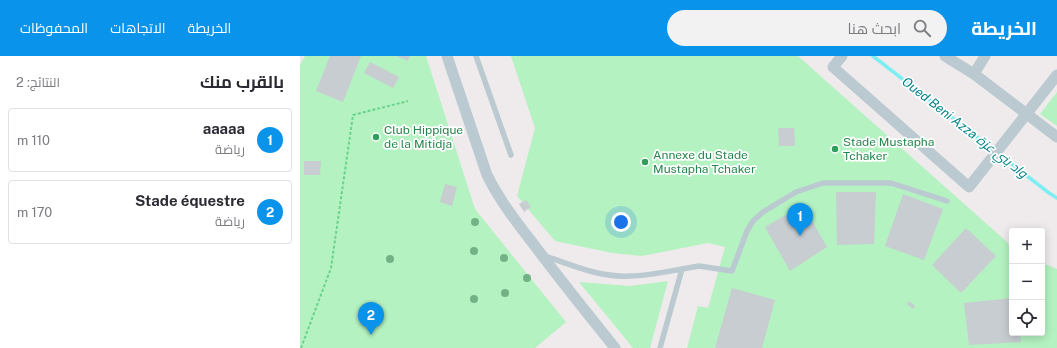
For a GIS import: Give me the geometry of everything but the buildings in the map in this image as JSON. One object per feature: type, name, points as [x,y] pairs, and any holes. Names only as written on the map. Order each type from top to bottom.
[{"type":"street","points":[[447,56],[487,175],[495,191],[541,255],[615,348]]},
{"type":"street","points":[[842,56],[833,67],[969,187],[1057,75]]},
{"type":"street","points":[[945,56],[974,74],[1057,136]]},
{"type":"street","points":[[974,74],[986,56]]},
{"type":"lane","points":[[476,56],[511,154]]},
{"type":"lane","points":[[541,255],[592,272],[610,275],[629,276],[699,266],[732,271],[747,231],[753,221],[763,212],[796,192],[822,183],[891,183],[946,201]]},
{"type":"lane","points":[[660,348],[682,269]]},
{"type":"path","points":[[300,348],[331,268],[353,115],[408,100]]},
{"type":"green space","name":"Club Hippique de la Mitidja","points":[[305,56],[426,56],[475,209],[566,322],[535,348],[300,348],[300,65]]},
{"type":"green space","points":[[511,56],[798,56],[1007,242],[1009,245],[1009,336],[1045,336],[1045,264],[1057,269],[1057,348],[687,348],[698,306],[708,308],[725,247],[708,243],[642,256],[612,253],[555,241],[517,196],[535,128]]},
{"type":"green space","points":[[1057,92],[1057,126],[1040,114]]},
{"type":"green space","points":[[668,281],[650,348],[633,348],[579,282],[630,286]]},
{"type":"waterway","name":"Oued Beni Azza واد بني عزة","points":[[873,56],[1057,198]]},
{"type":"place","name":"Club Hippique de la Mitidja","points":[[376,137]]},
{"type":"place","name":"Stade Mustapha Tchaker","points":[[835,149]]},
{"type":"place","name":"Annexe du Stade Mustapha Tchaker","points":[[645,162]]},
{"type":"place","name":"aaaaa","points":[[800,236]]},
{"type":"place","name":"Stade équestre","points":[[371,335]]}]
